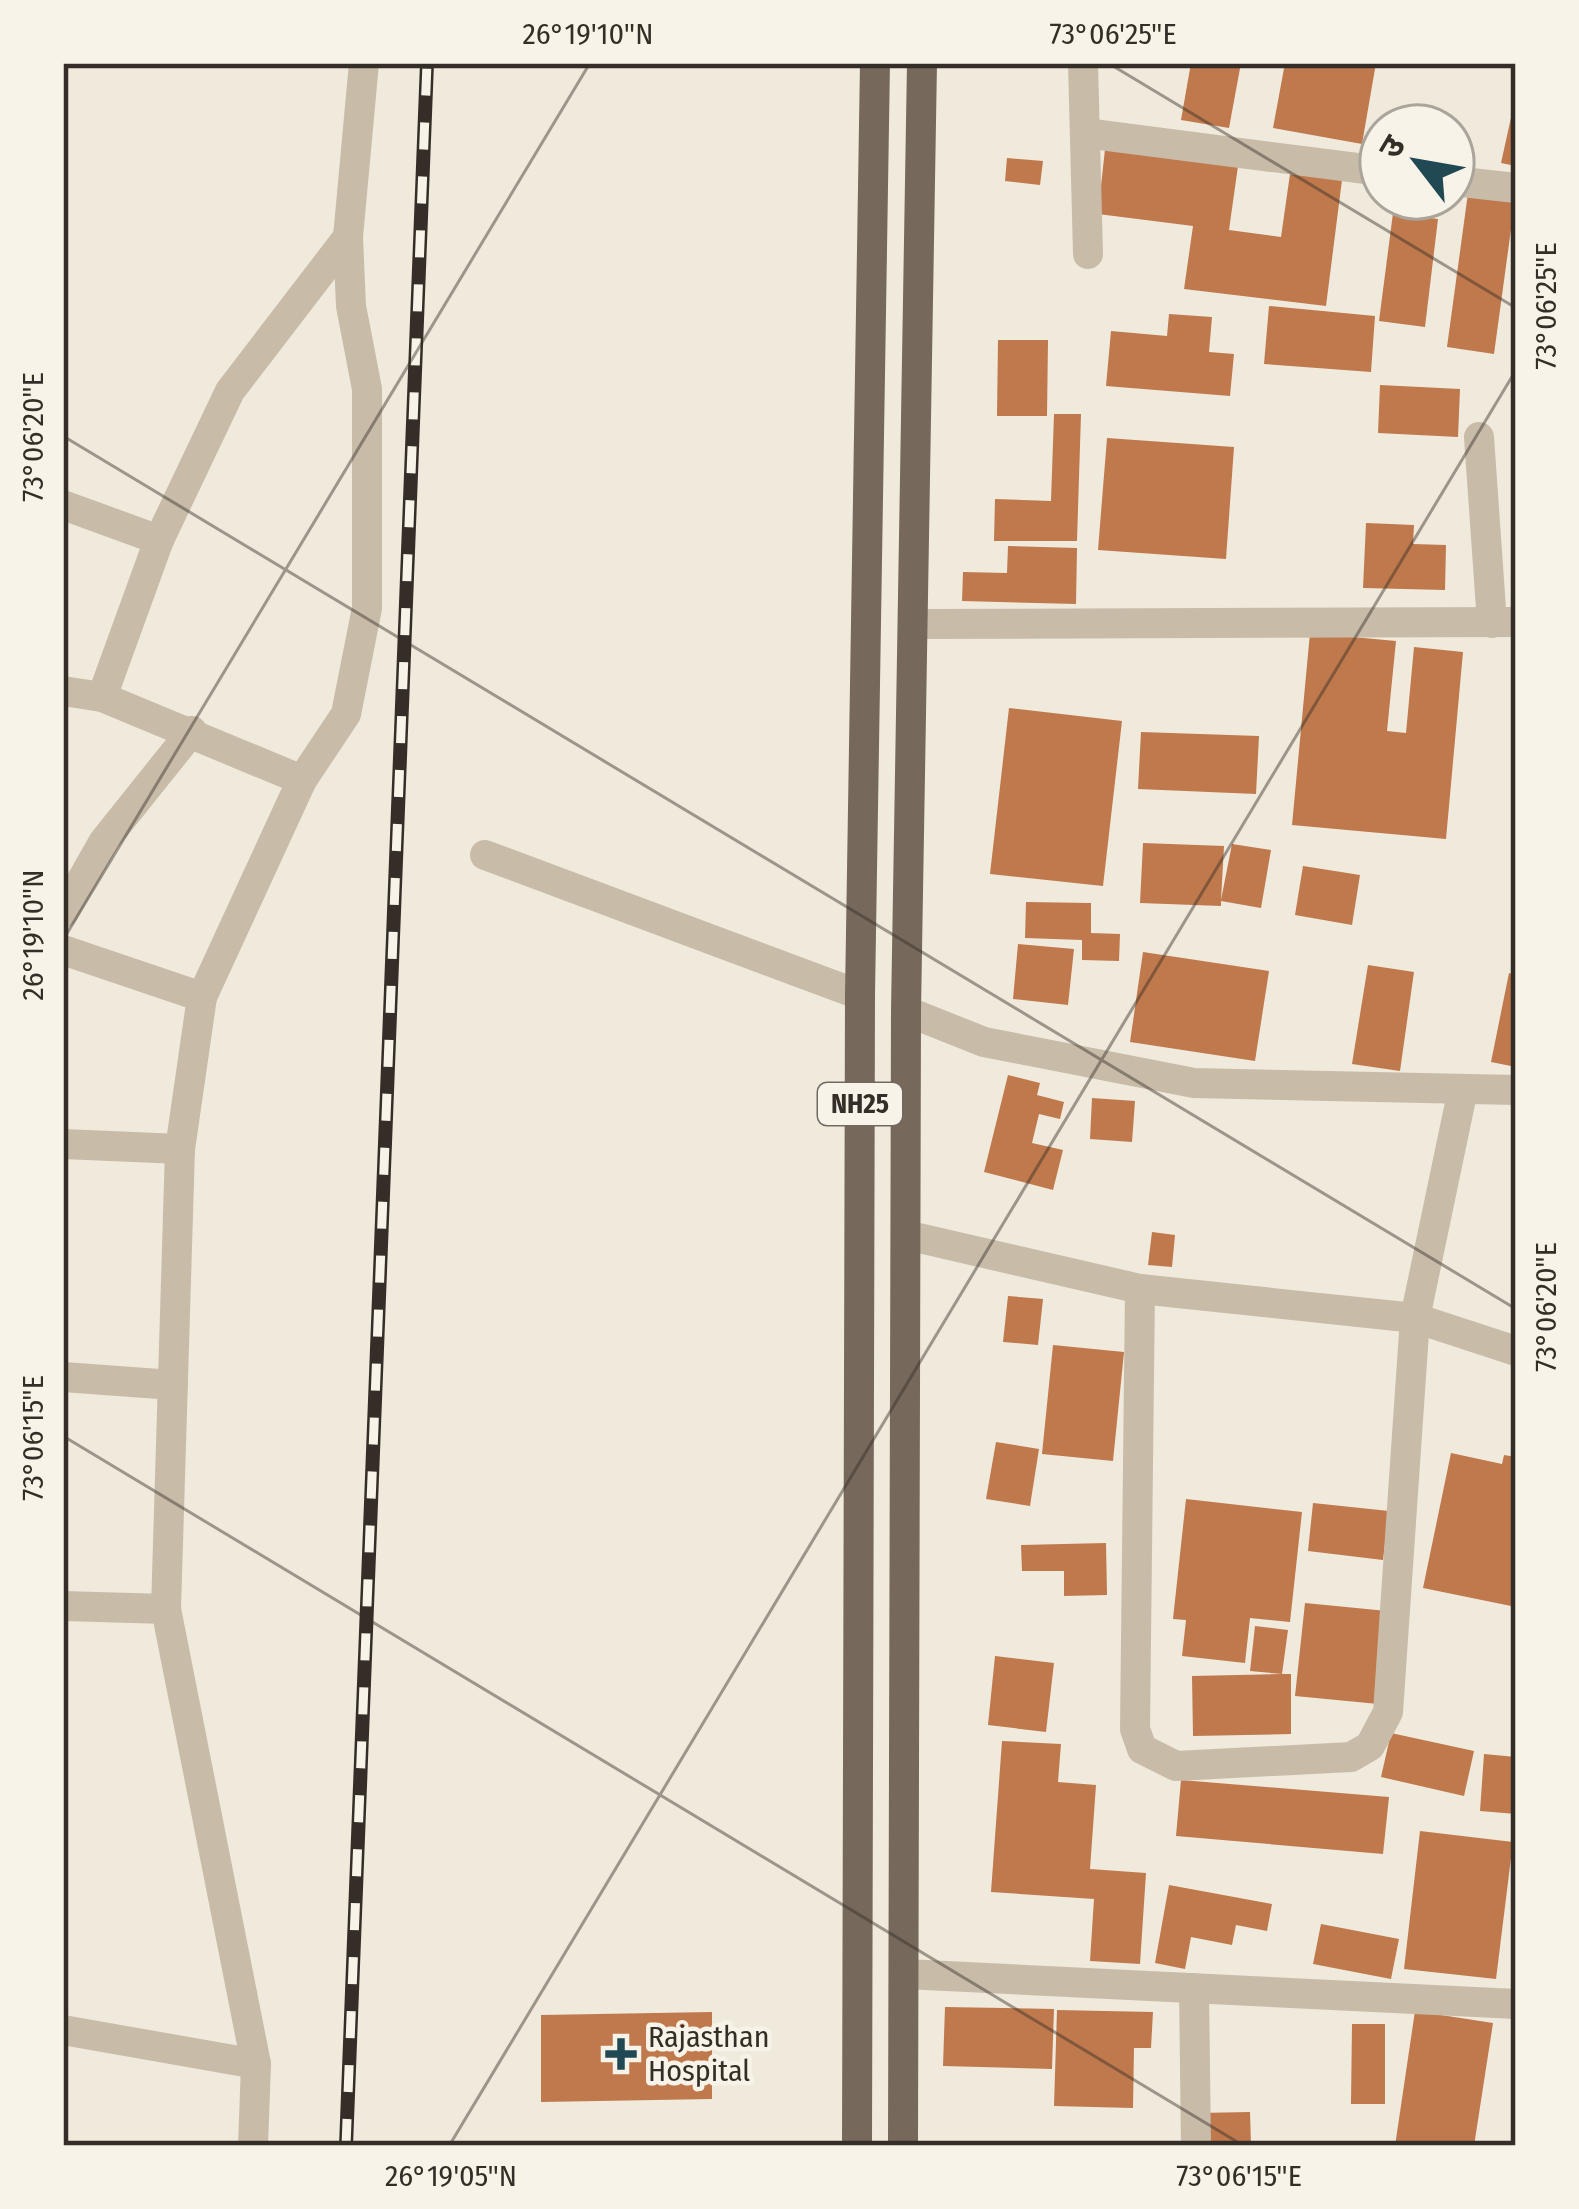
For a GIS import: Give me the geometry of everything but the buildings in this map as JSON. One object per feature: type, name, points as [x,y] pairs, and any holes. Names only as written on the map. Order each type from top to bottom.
[{"type":"main road","name":"NH25","points":[[857,2146],[860,994],[874,63]]},
{"type":"main road","name":"NH25","points":[[903,2146],[906,1011],[922,63]]},
{"type":"street","points":[[254,2146],[256,2064],[166,1609],[180,1150],[202,997],[302,780],[346,714],[367,608],[367,389],[351,306],[348,237],[364,63]]},
{"type":"street","points":[[1083,63],[1088,254]]},
{"type":"street","points":[[1085,133],[1357,168]]},
{"type":"street","points":[[1477,184],[1516,188]]},
{"type":"street","points":[[101,697],[159,540],[230,392],[348,237]]},
{"type":"street","points":[[914,624],[1504,623],[1479,437]]},
{"type":"street","points":[[63,505],[159,540]]},
{"type":"street","points":[[63,691],[101,697],[302,780]]},
{"type":"street","points":[[63,913],[104,841],[192,731]]},
{"type":"street","points":[[484,855],[860,994]]},
{"type":"street","points":[[63,950],[202,997]]},
{"type":"street","points":[[906,1011],[985,1042],[1194,1083],[1516,1090]]},
{"type":"street","points":[[1140,1288],[1135,1730],[1142,1749],[1176,1766],[1351,1756],[1370,1746],[1388,1712],[1415,1318],[1462,1089]]},
{"type":"street","points":[[63,1144],[180,1150]]},
{"type":"street","points":[[906,1235],[1140,1288],[1415,1318],[1516,1351]]},
{"type":"street","points":[[63,1377],[173,1384]]},
{"type":"street","points":[[63,1606],[166,1609]]},
{"type":"street","points":[[905,1974],[1516,2004]]},
{"type":"street","points":[[1194,1988],[1196,2146]]},
{"type":"street","points":[[63,2030],[256,2064]]},
{"type":"railway","points":[[346,2146],[427,63]]},
{"type":"place","name":"Rajasthan Hospital","points":[[621,2054]]}]
